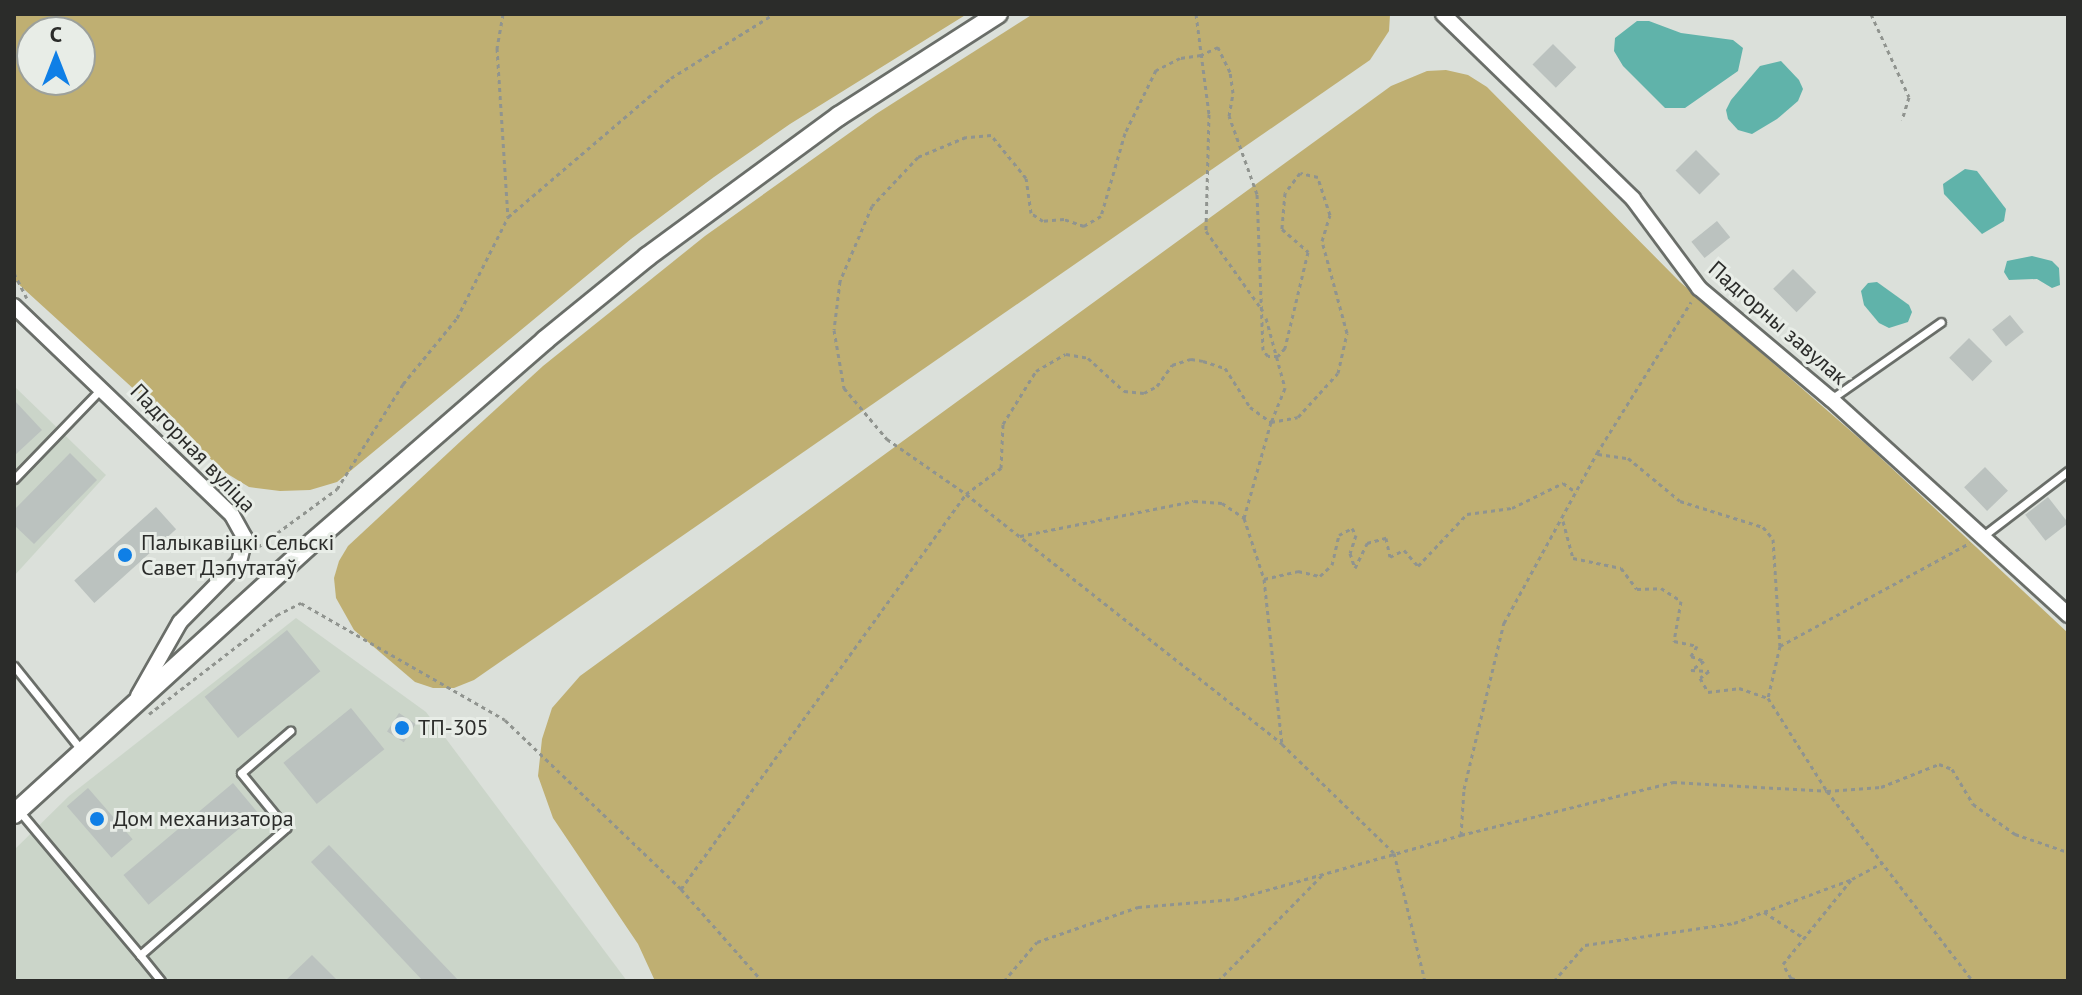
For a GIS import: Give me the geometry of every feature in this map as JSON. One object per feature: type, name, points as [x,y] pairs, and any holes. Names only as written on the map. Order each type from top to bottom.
[{"type":"street","points":[[16,812],[313,542],[545,340],[647,257],[826,125],[998,14]]},
{"type":"street","name":"Падгорны завулак","points":[[1443,14],[1633,199],[1699,288],[1831,399],[2068,615]]},
{"type":"street","name":"Падгорная вуліца","points":[[14,306],[232,515],[245,538],[239,562]]},
{"type":"street","points":[[130,711],[180,622],[239,562]]},
{"type":"lane","points":[[1831,399],[1941,322]]},
{"type":"lane","points":[[14,479],[101,389]]},
{"type":"lane","points":[[1983,536],[2068,471]]},
{"type":"lane","points":[[14,666],[84,752]]},
{"type":"lane","points":[[140,955],[286,828],[241,773],[290,731]]},
{"type":"lane","points":[[16,812],[161,981]]},
{"type":"path","points":[[503,14],[497,48],[508,217]]},
{"type":"path","points":[[239,562],[337,489],[403,384],[457,318],[508,217],[671,78],[774,14]]},
{"type":"path","points":[[1196,14],[1209,114],[1206,231],[1264,313],[1285,388],[1271,422],[1244,518],[1264,579],[1282,744]]},
{"type":"path","points":[[1871,14],[1909,97],[1902,120]]},
{"type":"path","points":[[681,889],[966,494],[1001,468],[1003,424],[1036,371],[1066,354],[1088,358],[1124,391],[1144,393],[1157,386],[1172,365],[1191,359],[1225,368],[1250,407],[1271,422],[1298,417],[1338,373],[1347,333],[1322,241],[1330,215],[1318,177],[1300,173],[1285,193],[1282,229],[1308,252],[1285,348],[1278,356],[1268,356],[1263,350],[1264,313],[1257,194],[1229,116],[1233,93],[1230,72],[1218,47],[1201,55],[1180,58],[1156,70],[1125,133],[1101,216],[1084,226],[1064,219],[1043,221],[1031,213],[1026,178],[991,135],[966,137],[918,157],[872,206],[840,281],[834,330],[844,388],[887,439],[966,494],[1282,744],[1394,853],[1425,981]]},
{"type":"path","points":[[1461,835],[1464,789],[1504,623],[1563,521],[1597,453],[1699,288]]},
{"type":"path","points":[[1597,453],[1628,458],[1680,501],[1763,527],[1773,539],[1780,646],[1768,698]]},
{"type":"path","points":[[1264,579],[1298,571],[1320,576],[1332,565],[1339,535],[1352,528],[1356,535],[1350,553],[1355,568],[1367,543],[1386,538],[1390,557],[1404,550],[1418,566],[1467,514],[1512,508],[1563,483],[1576,492]]},
{"type":"path","points":[[1020,536],[1194,501],[1222,503],[1244,518]]},
{"type":"path","points":[[1563,521],[1573,558],[1621,568],[1637,589],[1661,588],[1681,601],[1674,641],[1697,646],[1691,656],[1704,661],[1691,670],[1709,671],[1700,678],[1708,692],[1739,688],[1768,698],[1827,791],[1973,981]]},
{"type":"path","points":[[1780,646],[1983,536]]},
{"type":"path","points":[[130,711],[152,715],[277,615],[301,603],[505,720],[681,889],[762,981]]},
{"type":"path","points":[[1004,981],[1037,942],[1138,907],[1235,899],[1461,835],[1673,782],[1827,791],[1881,787],[1939,764],[1952,769],[1973,804],[2015,834],[2068,852]]},
{"type":"path","points":[[1554,981],[1585,945],[1734,923],[1852,879],[1882,863]]},
{"type":"path","points":[[1218,981],[1322,874]]},
{"type":"path","points":[[1791,978],[1783,964],[1852,879]]},
{"type":"path","points":[[1764,912],[1804,938]]},
{"type":"path","points":[[1783,981],[1791,978],[1802,981]]},
{"type":"path","points":[[1853,981],[1866,981]]},
{"type":"shaded area","points":[[14,14],[967,14],[790,124],[714,177],[631,239],[337,482],[310,490],[280,491],[249,487],[226,473],[14,280]]},
{"type":"shaded area","points":[[1033,14],[1390,15],[1389,31],[1370,60],[474,680],[454,688],[433,688],[415,682],[354,630],[336,598],[334,578],[348,546],[543,366],[705,236],[876,114]]},
{"type":"shaded area","points":[[1446,70],[1468,75],[1487,87],[1680,282],[1868,446],[2068,633],[2068,981],[655,981],[638,944],[553,818],[538,776],[542,739],[552,708],[580,676],[1391,86],[1427,71]]},
{"type":"shaded area","points":[[14,386],[106,475],[14,576]]},
{"type":"shaded area","points":[[296,618],[426,712],[627,981],[14,981],[14,850],[69,796]]},
{"type":"water","points":[[1637,21],[1649,21],[1681,33],[1733,40],[1743,48],[1738,71],[1685,108],[1665,108],[1623,66],[1614,51],[1615,38]]},
{"type":"water","points":[[1781,61],[1799,80],[1803,89],[1798,101],[1752,134],[1738,130],[1728,119],[1726,110],[1731,100],[1760,66]]},
{"type":"water","points":[[1965,169],[1977,171],[2006,209],[2004,221],[1982,234],[1944,194],[1943,184]]},
{"type":"water","points":[[2032,256],[2052,261],[2059,268],[2060,285],[2052,288],[2037,279],[2009,280],[2004,272],[2007,261]]},
{"type":"water","points":[[1877,282],[1909,305],[1912,312],[1908,322],[1889,328],[1879,323],[1864,305],[1861,291],[1868,283]]},
{"type":"building","points":[[1553,44],[1576,67],[1556,88],[1532,65]]},
{"type":"building","points":[[1696,150],[1720,174],[1700,195],[1675,171]]},
{"type":"building","points":[[1717,221],[1730,237],[1705,258],[1691,242]]},
{"type":"building","points":[[1793,269],[1816,292],[1797,312],[1773,289]]},
{"type":"building","points":[[2010,315],[2024,332],[2006,347],[1992,329]]},
{"type":"building","points":[[1969,338],[1992,361],[1973,381],[1949,358]]},
{"type":"building","points":[[14,400],[42,430],[14,456]]},
{"type":"building","points":[[70,453],[97,480],[34,544],[14,525],[14,510]]},
{"type":"building","points":[[1985,467],[2008,491],[1987,511],[1964,487]]},
{"type":"building","points":[[2048,497],[2068,523],[2045,541],[2025,515]]},
{"type":"building","name":"Палыкавіцкі Сельскі Савет Дэпутатаў","points":[[156,507],[176,529],[94,603],[74,581]]},
{"type":"building","points":[[287,630],[320,671],[238,738],[205,697]]},
{"type":"building","points":[[351,708],[384,749],[317,804],[283,763]]},
{"type":"building","name":"ТП-305","points":[[399,713],[416,724],[404,742],[387,731]]},
{"type":"building","points":[[233,783],[258,813],[149,905],[123,875]]},
{"type":"building","name":"Дом механизатора","points":[[88,788],[133,839],[111,858],[67,806]]},
{"type":"building","points":[[329,845],[459,981],[423,981],[311,862]]},
{"type":"building","points":[[312,955],[338,981],[285,981]]},
{"type":"place","name":"Палыкавіцкі Сельскі Савет Дэпутатаў","points":[[125,555]]},
{"type":"place","name":"ТП-305","points":[[402,728]]},
{"type":"place","name":"Дом механизатора","points":[[97,819]]}]
